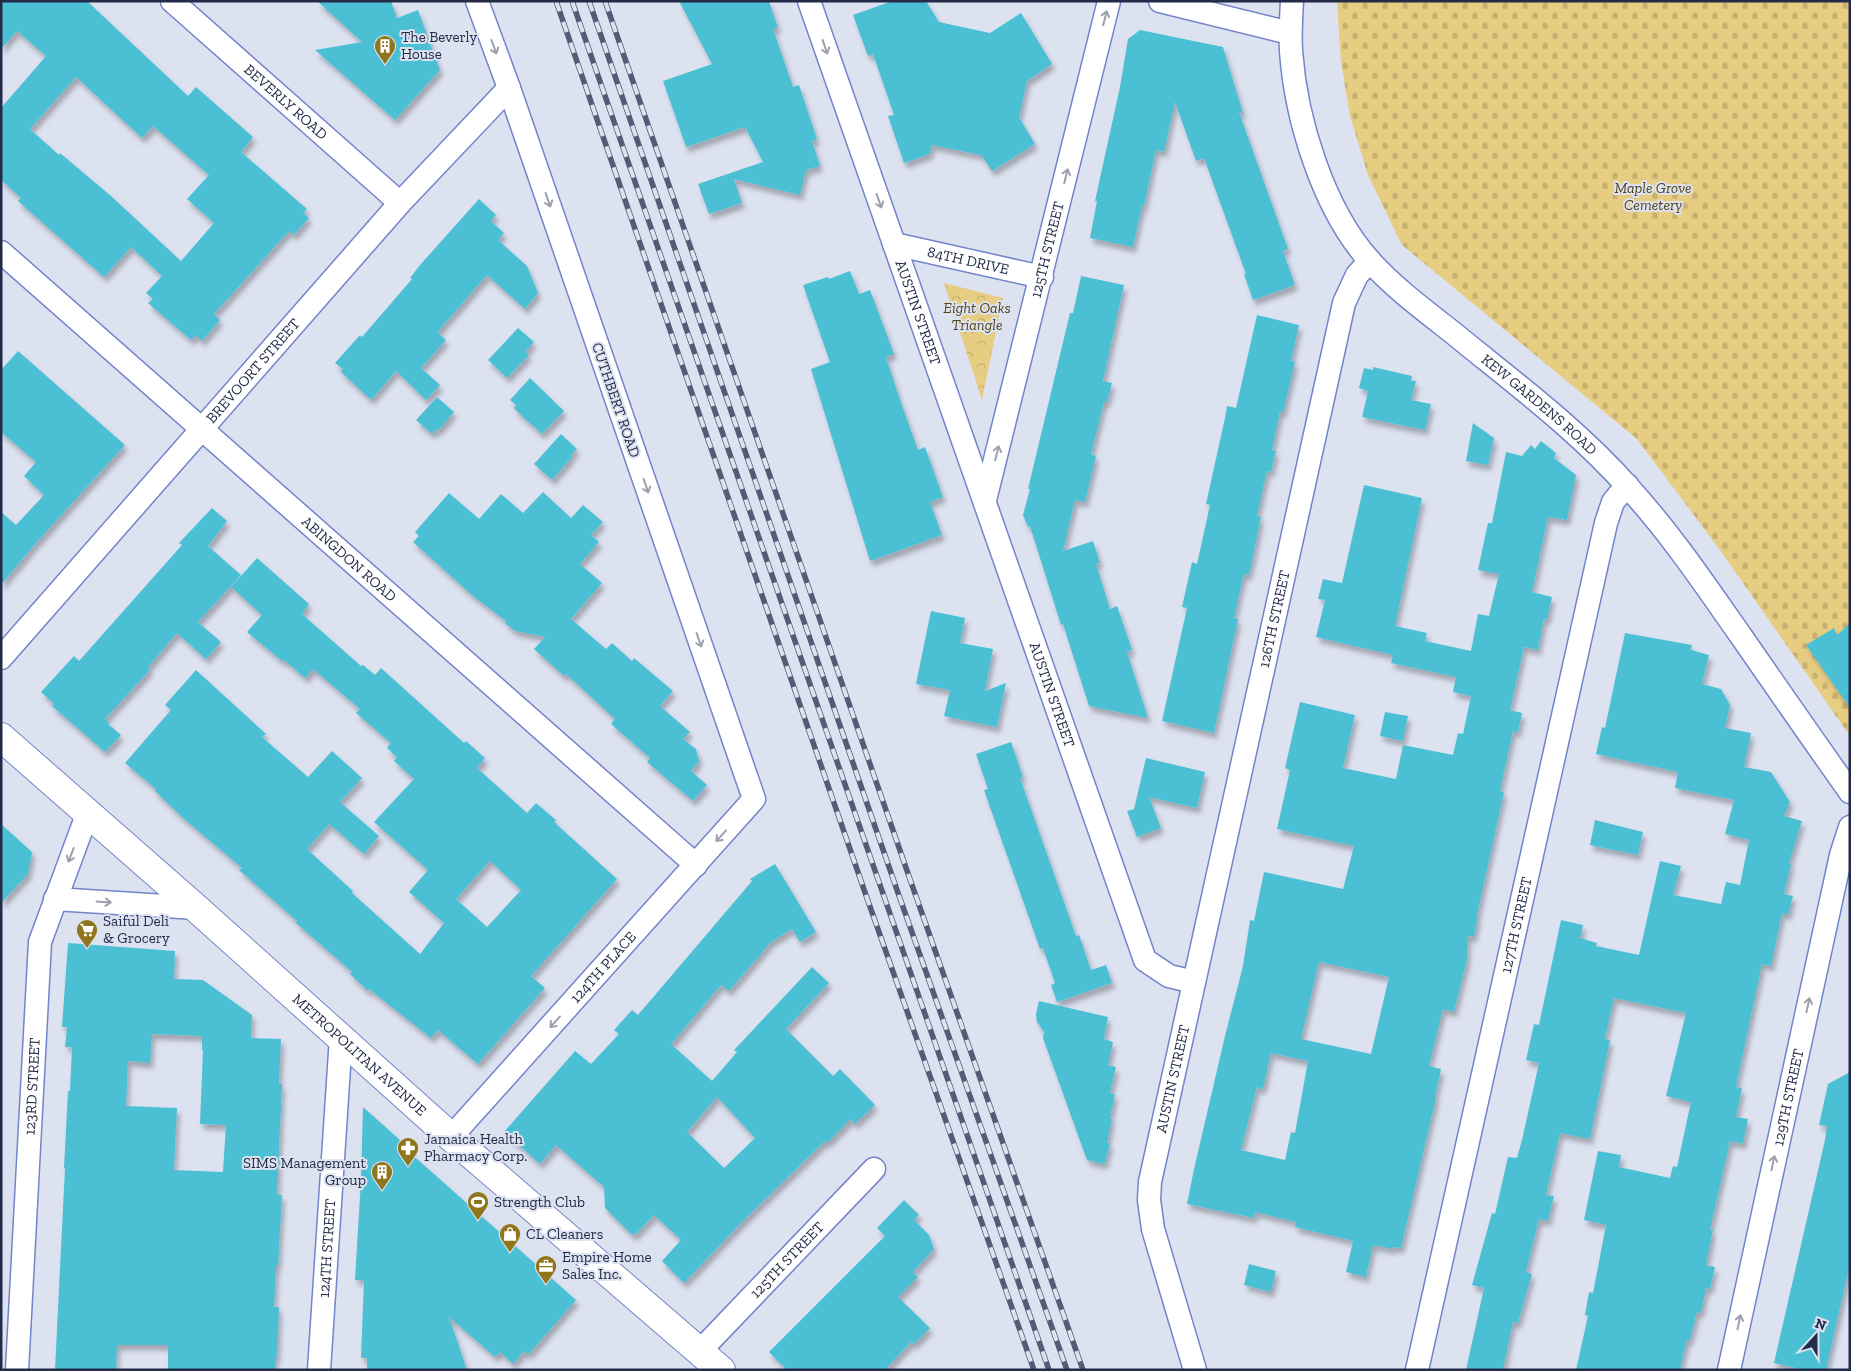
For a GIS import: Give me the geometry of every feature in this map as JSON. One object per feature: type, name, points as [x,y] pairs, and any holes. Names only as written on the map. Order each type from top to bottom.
[{"type":"main road","name":"METROPOLITAN AVENUE","points":[[1,737],[88,812],[451,1137],[721,1370]]},
{"type":"street","name":"BEVERLY ROAD","points":[[172,1],[400,203]]},
{"type":"street","name":"CUTHBERT ROAD","points":[[477,1],[509,88],[754,800]]},
{"type":"street","name":"AUSTIN STREET","points":[[809,1],[1145,960],[1169,976],[1194,982],[1154,1163],[1149,1200],[1153,1229],[1195,1370]]},
{"type":"street","name":"125TH STREET","points":[[985,500],[1042,277],[1109,1]]},
{"type":"street","points":[[1160,1],[1290,33]]},
{"type":"street","name":"KEW GARDENS ROAD","points":[[1292,1],[1290,33],[1292,65],[1306,133],[1328,194],[1351,237],[1370,261],[1420,306],[1541,404],[1601,458],[1627,485],[1687,558],[1850,792]]},
{"type":"street","name":"BREVOORT STREET","points":[[1,658],[400,203],[509,88]]},
{"type":"street","name":"84TH DRIVE","points":[[894,244],[1042,277]]},
{"type":"street","name":"ABINGDON ROAD","points":[[1,252],[696,865]]},
{"type":"street","name":"126TH STREET","points":[[1194,982],[1344,303],[1357,275],[1370,261]]},
{"type":"street","name":"127TH STREET","points":[[1417,1370],[1606,523],[1613,502],[1627,485]]},
{"type":"street","name":"124TH PLACE","points":[[451,1137],[754,800]]},
{"type":"street","name":"123RD STREET","points":[[17,1370],[40,942],[88,812]]},
{"type":"street","name":"129TH STREET","points":[[1729,1370],[1841,855],[1850,827]]},
{"type":"street","points":[[55,899],[196,908]]},
{"type":"street","name":"124TH STREET","points":[[319,1370],[341,1037]]},
{"type":"street","name":"125TH STREET","points":[[700,1351],[874,1169]]},
{"type":"green space","name":"Maple Grove Cemetery","points":[[1337,1],[1850,1],[1850,736],[1720,550],[1637,439],[1402,245],[1368,175],[1350,116],[1341,62]]},
{"type":"green space","name":"Eight Oaks Triangle","points":[[944,283],[1003,298],[982,400]]},
{"type":"building","points":[[1,1],[87,1],[188,96],[196,87],[253,137],[241,152],[307,209],[303,213],[309,218],[294,235],[289,231],[214,314],[220,320],[202,341],[196,335],[191,340],[148,303],[153,299],[146,293],[162,276],[131,247],[104,277],[18,201],[21,198],[1,180],[1,108],[46,56],[17,31],[1,49]],"holes":[[[76,77],[142,138],[153,126],[209,175],[187,199],[214,223],[181,261],[111,196],[60,153],[59,155],[30,129]]]},
{"type":"building","name":"The Beverly House","points":[[317,1],[391,1],[397,18],[418,10],[440,70],[395,120],[315,50],[362,42]]},
{"type":"building","points":[[679,1],[769,1],[778,28],[773,29],[793,87],[799,85],[817,139],[812,141],[820,166],[806,170],[800,195],[734,179],[742,203],[709,214],[698,184],[763,162],[745,127],[686,147],[663,81],[712,64]]},
{"type":"building","points":[[892,1],[926,1],[939,22],[990,33],[1021,13],[1052,64],[1027,81],[1019,117],[1035,144],[992,171],[981,155],[932,145],[930,154],[904,163],[888,116],[894,115],[873,54],[868,56],[853,15]]},
{"type":"building","points":[[1140,30],[1223,47],[1243,113],[1239,112],[1288,249],[1283,251],[1295,285],[1253,300],[1244,274],[1246,274],[1204,158],[1196,161],[1175,102],[1164,152],[1156,150],[1133,247],[1090,238],[1097,201],[1095,201],[1120,87],[1128,39]]},
{"type":"building","points":[[479,199],[496,215],[491,221],[504,233],[498,240],[527,266],[538,293],[525,309],[487,275],[438,333],[446,340],[421,368],[440,385],[426,400],[396,371],[372,399],[369,398],[341,372],[343,369],[335,363],[360,335],[362,337],[412,279],[410,278],[420,265]]},
{"type":"building","points":[[850,271],[859,294],[870,290],[894,354],[886,357],[899,397],[918,450],[925,447],[943,497],[930,502],[942,535],[870,561],[811,369],[830,362],[803,285],[828,277],[829,279]]},
{"type":"building","points":[[1081,276],[1124,285],[1103,381],[1112,383],[1107,402],[1104,402],[1091,454],[1096,456],[1085,502],[1075,500],[1063,551],[1093,541],[1100,563],[1096,564],[1110,609],[1117,606],[1132,650],[1127,652],[1148,718],[1089,706],[1030,526],[1028,527],[1023,515],[1070,313],[1073,313]]},
{"type":"building","points":[[1257,315],[1299,325],[1291,361],[1295,362],[1283,413],[1280,412],[1272,450],[1276,451],[1271,472],[1267,471],[1257,516],[1261,517],[1249,575],[1244,574],[1234,618],[1238,619],[1214,733],[1162,721],[1187,608],[1182,607],[1192,562],[1197,564],[1210,505],[1206,504],[1227,406],[1236,408]]},
{"type":"building","points":[[518,328],[534,342],[525,352],[529,355],[507,378],[488,360]]},
{"type":"building","points":[[18,351],[125,445],[36,543],[1,585],[1,512],[16,525],[44,495],[24,476],[36,462],[1,432],[1,370]]},
{"type":"building","points":[[1373,367],[1412,376],[1411,381],[1416,381],[1411,400],[1431,404],[1425,430],[1362,417],[1368,391],[1359,388],[1364,368],[1373,370]]},
{"type":"building","points":[[530,378],[564,411],[542,434],[514,408],[516,405],[510,400]]},
{"type":"building","points":[[437,397],[454,412],[438,431],[436,429],[432,434],[416,420]]},
{"type":"building","points":[[1473,423],[1494,438],[1488,465],[1466,461]]},
{"type":"building","points":[[561,434],[577,449],[552,480],[534,464]]},
{"type":"building","points":[[1541,441],[1556,453],[1554,458],[1576,475],[1567,520],[1548,517],[1532,592],[1552,597],[1547,620],[1544,619],[1538,650],[1524,647],[1510,710],[1522,713],[1518,732],[1513,731],[1500,791],[1504,792],[1477,915],[1474,937],[1468,936],[1467,960],[1454,1012],[1443,1009],[1429,1066],[1441,1069],[1401,1248],[1393,1247],[1392,1249],[1373,1245],[1366,1277],[1346,1272],[1353,1241],[1295,1227],[1296,1222],[1255,1212],[1254,1218],[1187,1204],[1194,1169],[1243,966],[1250,920],[1254,921],[1264,872],[1343,889],[1354,846],[1277,829],[1290,770],[1285,768],[1300,702],[1355,715],[1343,768],[1396,779],[1403,745],[1453,755],[1458,733],[1463,734],[1471,696],[1453,692],[1456,677],[1391,663],[1393,655],[1316,637],[1325,600],[1318,599],[1323,579],[1342,583],[1364,485],[1422,498],[1395,626],[1427,633],[1425,641],[1471,651],[1478,614],[1489,616],[1499,574],[1478,570],[1488,523],[1492,523],[1506,452],[1522,456],[1531,445],[1535,449]],"holes":[[[1319,962],[1389,977],[1371,1054],[1301,1039]],[[1271,1053],[1308,1061],[1295,1133],[1291,1132],[1285,1160],[1241,1150],[1257,1087],[1263,1089]]]},
{"type":"building","points":[[543,492],[571,518],[583,505],[603,522],[591,535],[599,542],[580,564],[602,583],[571,619],[606,649],[612,643],[632,661],[634,658],[673,691],[660,706],[690,732],[683,739],[696,749],[699,761],[691,771],[707,785],[693,801],[647,762],[650,758],[611,724],[615,719],[566,674],[564,676],[534,649],[545,637],[515,631],[506,624],[506,621],[473,596],[413,542],[419,536],[415,532],[449,493],[479,519],[501,494],[523,513]]},
{"type":"building","points":[[212,508],[227,521],[208,546],[241,575],[198,622],[221,642],[206,659],[177,633],[148,667],[150,670],[105,719],[121,735],[105,752],[52,706],[54,704],[41,692],[74,656],[79,661],[182,545],[179,543]]},
{"type":"building","points":[[257,558],[309,604],[302,614],[361,666],[363,665],[375,675],[381,668],[464,743],[466,741],[485,758],[477,768],[527,813],[536,803],[556,820],[554,822],[617,879],[531,976],[545,988],[478,1064],[438,1030],[431,1038],[369,989],[368,991],[350,974],[352,972],[239,870],[242,868],[183,818],[155,791],[156,789],[125,763],[171,710],[165,705],[196,670],[266,734],[262,737],[308,777],[332,751],[362,778],[340,802],[379,836],[364,854],[329,824],[307,849],[353,891],[352,893],[420,954],[444,923],[409,892],[428,870],[374,822],[414,779],[394,761],[397,757],[387,748],[391,743],[356,713],[360,709],[313,669],[305,678],[247,632],[262,615],[231,587]],"holes":[[[490,861],[521,890],[487,927],[456,899]]]},
{"type":"building","points":[[931,611],[965,618],[960,643],[993,649],[985,691],[1006,683],[997,727],[944,716],[950,690],[916,684]]},
{"type":"building","points":[[1850,623],[1850,708],[1806,645],[1834,628],[1837,635]]},
{"type":"building","points":[[1625,633],[1692,645],[1691,650],[1709,655],[1702,684],[1721,689],[1730,705],[1725,728],[1751,733],[1744,767],[1771,772],[1790,802],[1784,816],[1802,821],[1789,863],[1791,864],[1784,894],[1793,896],[1788,915],[1782,913],[1771,966],[1762,964],[1736,1087],[1742,1088],[1736,1117],[1748,1119],[1743,1144],[1730,1141],[1710,1230],[1713,1230],[1706,1265],[1715,1267],[1710,1289],[1706,1288],[1701,1313],[1697,1312],[1690,1340],[1687,1339],[1680,1370],[1576,1370],[1588,1316],[1585,1315],[1589,1292],[1593,1293],[1606,1225],[1584,1220],[1598,1151],[1621,1155],[1619,1167],[1670,1178],[1673,1166],[1677,1167],[1691,1102],[1666,1096],[1686,1013],[1614,998],[1605,1039],[1610,1040],[1590,1139],[1560,1133],[1546,1195],[1554,1196],[1548,1221],[1539,1219],[1526,1272],[1532,1274],[1518,1323],[1513,1322],[1503,1370],[1466,1370],[1484,1288],[1472,1285],[1492,1213],[1495,1214],[1508,1157],[1517,1158],[1522,1140],[1539,1063],[1526,1060],[1534,1024],[1539,1025],[1561,920],[1583,925],[1580,938],[1597,943],[1596,946],[1639,955],[1660,861],[1681,866],[1673,895],[1721,904],[1726,882],[1740,885],[1749,840],[1725,834],[1734,800],[1675,788],[1678,772],[1596,754],[1602,727],[1605,728]]},
{"type":"building","points":[[1385,712],[1408,716],[1403,741],[1380,736]]},
{"type":"building","points":[[1011,742],[1023,777],[1020,778],[1076,936],[1079,935],[1091,970],[1106,965],[1112,983],[1057,1002],[1051,985],[1055,983],[1043,948],[1040,949],[984,790],[988,789],[976,754]]},
{"type":"building","points":[[1146,758],[1205,772],[1197,808],[1149,797],[1161,828],[1137,837],[1127,811],[1134,809]]},
{"type":"building","points":[[1595,820],[1643,832],[1638,855],[1590,845]]},
{"type":"building","points":[[1,824],[32,852],[28,874],[1,903]]},
{"type":"building","points":[[775,864],[816,932],[800,942],[792,929],[771,942],[729,991],[721,985],[671,1044],[712,1081],[737,1052],[734,1050],[812,967],[829,983],[786,1029],[833,1076],[840,1069],[875,1105],[855,1124],[851,1119],[827,1143],[825,1141],[742,1222],[684,1283],[662,1261],[681,1240],[654,1215],[635,1235],[634,1233],[632,1235],[605,1208],[604,1187],[556,1145],[540,1164],[504,1132],[575,1051],[591,1064],[619,1034],[614,1030],[632,1010],[638,1015],[752,881],[750,879]],"holes":[[[717,1097],[755,1138],[724,1168],[687,1132]]]},
{"type":"building","points":[[68,943],[175,951],[174,979],[203,980],[252,1015],[251,1038],[281,1039],[279,1084],[282,1084],[277,1195],[282,1195],[274,1307],[279,1307],[275,1370],[168,1370],[168,1345],[117,1345],[116,1370],[55,1370],[68,1091],[70,1091],[72,1047],[65,1047],[67,1027],[62,1027]],"holes":[[[152,1034],[202,1036],[200,1124],[226,1125],[223,1172],[174,1170],[177,1108],[126,1106],[128,1061],[150,1063]]]},
{"type":"building","points":[[1039,1001],[1108,1017],[1104,1039],[1113,1042],[1108,1065],[1116,1067],[1110,1093],[1115,1094],[1107,1143],[1110,1143],[1105,1164],[1087,1160],[1043,1038],[1044,1032],[1037,1022],[1036,1014]]},
{"type":"building","points":[[1850,1072],[1850,1264],[1826,1370],[1804,1370],[1774,1363],[1825,1140],[1827,1126],[1819,1125],[1828,1084]]},
{"type":"building","points":[[363,1107],[410,1149],[408,1151],[576,1300],[528,1355],[524,1351],[513,1364],[500,1352],[495,1357],[449,1317],[467,1370],[367,1370],[367,1358],[361,1358],[364,1280],[355,1280]]},
{"type":"building","points":[[904,1200],[919,1215],[914,1220],[929,1235],[934,1249],[913,1272],[918,1277],[898,1297],[930,1328],[914,1344],[911,1342],[885,1370],[787,1370],[769,1352],[885,1236],[877,1228]]},
{"type":"building","points":[[1249,1264],[1276,1271],[1271,1292],[1244,1285]]},
{"type":"railway","points":[[556,1],[868,901],[1034,1370]]},
{"type":"railway","points":[[572,1],[1049,1370]]},
{"type":"railway","points":[[589,1],[897,890],[1067,1370]]},
{"type":"railway","points":[[605,1],[912,885],[1083,1370]]},
{"type":"place","name":"The Beverly House","points":[[385,65]]},
{"type":"place","name":"Saiful Deli & Grocery","points":[[87,949]]},
{"type":"place","name":"Jamaica Health Pharmacy Corp.","points":[[408,1167]]},
{"type":"place","name":"SIMS Management Group","points":[[382,1191]]},
{"type":"place","name":"Strength Club","points":[[478,1221]]},
{"type":"place","name":"CL Cleaners","points":[[510,1253]]},
{"type":"place","name":"Empire Home Sales Inc.","points":[[546,1285]]}]
